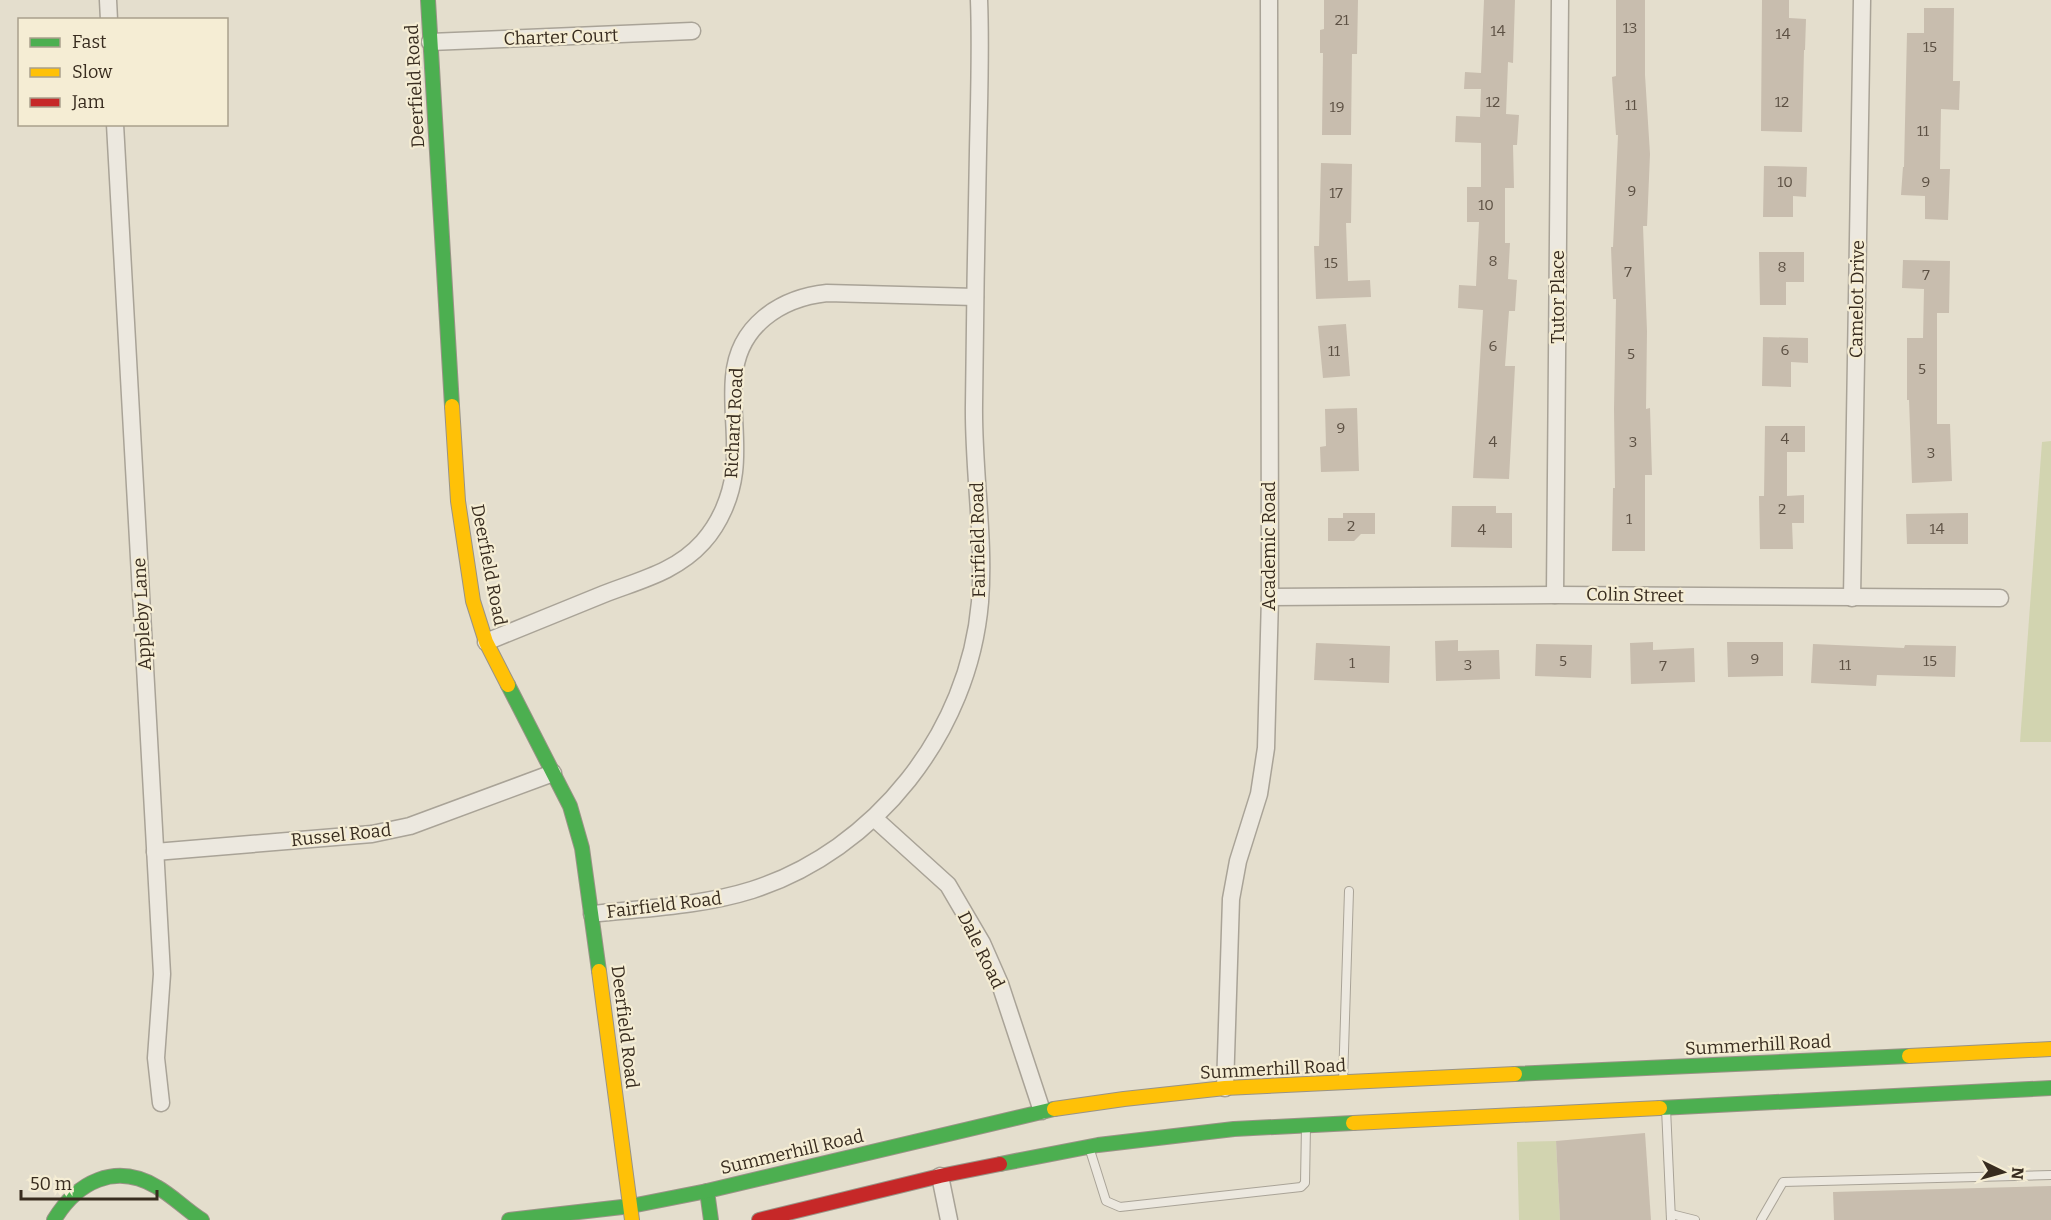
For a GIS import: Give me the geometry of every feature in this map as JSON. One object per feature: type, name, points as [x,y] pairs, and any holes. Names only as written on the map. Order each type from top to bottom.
[{"type":"street","points":[[108,0],[109,18]]},
{"type":"street","name":"Deerfield Road","points":[[428,0],[458,501],[473,601],[486,642],[570,806],[582,848],[631,1213]]},
{"type":"street","name":"Fairfield Road","points":[[592,914],[686,905],[720,899],[787,876],[818,860],[847,841],[874,818],[913,775],[938,736],[962,683],[975,638],[980,603],[981,568],[974,422],[979,0]]},
{"type":"street","name":"Academic Road","points":[[1226,1088],[1231,899],[1238,861],[1259,794],[1266,748],[1270,597],[1269,0]]},
{"type":"street","name":"Tutor Place","points":[[1556,595],[1560,0]]},
{"type":"street","name":"Camelot Drive","points":[[1852,598],[1862,0]]},
{"type":"street","name":"Charter Court","points":[[430,42],[692,31]]},
{"type":"street","name":"Appleby Lane","points":[[115,126],[162,974],[156,1058],[161,1103]]},
{"type":"street","name":"Richard Road","points":[[486,642],[658,574],[682,561],[702,543],[724,509],[733,483],[734,376],[738,357],[752,332],[772,311],[789,301],[807,295],[827,293],[975,297]]},
{"type":"street","name":"Colin Street","points":[[1270,597],[1556,595],[2000,597]]},
{"type":"street","name":"Russel Road","points":[[155,852],[372,834],[410,826],[553,773]]},
{"type":"street","name":"Dale Road","points":[[874,818],[948,885],[982,943],[1000,984],[1041,1111]]},
{"type":"street","name":"Summerhill Road","points":[[509,1220],[631,1213],[707,1191],[1041,1111],[1124,1099],[1226,1088],[2051,1049]]},
{"type":"street","points":[[759,1220],[940,1176],[1089,1146],[1234,1129],[2051,1088]]},
{"type":"street","points":[[54,1220],[68,1198],[79,1189],[99,1179],[120,1176],[149,1182],[202,1220]]},
{"type":"street","points":[[940,1176],[949,1220]]},
{"type":"street","points":[[707,1191],[711,1220]]},
{"type":"lane","points":[[1343,1083],[1349,891]]},
{"type":"lane","points":[[1666,1108],[1671,1217],[1695,1220]]},
{"type":"lane","points":[[1089,1146],[1106,1201],[1120,1207],[1301,1187],[1305,1183],[1306,1125]]},
{"type":"lane","points":[[1761,1220],[1783,1182],[2051,1175]]},
{"type":"green space","points":[[2051,441],[2051,742],[2020,742],[2042,442]]},
{"type":"green space","points":[[1556,1141],[1560,1220],[1519,1220],[1517,1142]]},
{"type":"building","points":[[1324,0],[1358,0],[1357,54],[1352,54],[1351,135],[1322,135],[1323,53],[1320,53],[1320,30],[1324,29]]},
{"type":"building","points":[[1484,0],[1515,0],[1513,63],[1508,62],[1506,114],[1519,115],[1517,145],[1513,145],[1514,188],[1505,188],[1505,243],[1510,243],[1508,279],[1517,280],[1515,311],[1509,311],[1505,366],[1515,366],[1509,479],[1473,478],[1483,310],[1458,308],[1459,285],[1476,286],[1479,222],[1467,222],[1467,187],[1481,187],[1481,143],[1455,142],[1456,116],[1480,117],[1481,89],[1464,89],[1465,72],[1481,73]]},
{"type":"building","points":[[1616,0],[1645,0],[1645,75],[1650,154],[1647,226],[1643,226],[1647,331],[1646,409],[1650,408],[1652,475],[1645,475],[1645,551],[1612,551],[1613,488],[1615,488],[1616,299],[1613,299],[1611,247],[1613,247],[1618,135],[1616,135],[1612,77],[1616,76]]},
{"type":"building","points":[[1762,0],[1789,0],[1789,18],[1806,19],[1802,132],[1761,131]]},
{"type":"building","points":[[1924,8],[1954,8],[1953,81],[1960,81],[1959,110],[1941,109],[1940,169],[1950,169],[1948,220],[1925,219],[1925,196],[1901,195],[1904,167],[1907,33],[1924,33]]},
{"type":"building","points":[[1321,163],[1352,164],[1351,223],[1346,223],[1348,281],[1370,280],[1371,297],[1316,299],[1314,246],[1319,246]]},
{"type":"building","points":[[1764,166],[1807,167],[1806,197],[1793,196],[1793,217],[1763,217]]},
{"type":"building","points":[[1759,252],[1804,252],[1804,282],[1786,282],[1786,305],[1760,305]]},
{"type":"building","points":[[1903,260],[1950,261],[1949,313],[1937,313],[1937,424],[1950,424],[1952,481],[1912,483],[1909,400],[1907,400],[1907,338],[1923,338],[1924,289],[1902,288]]},
{"type":"building","points":[[1346,324],[1350,376],[1323,378],[1318,326]]},
{"type":"building","points":[[1763,337],[1808,338],[1808,363],[1791,362],[1791,387],[1762,386]]},
{"type":"building","points":[[1357,408],[1359,471],[1321,472],[1320,447],[1326,446],[1325,409]]},
{"type":"building","points":[[1765,426],[1805,426],[1805,452],[1787,452],[1787,496],[1804,495],[1804,523],[1792,523],[1793,549],[1760,549],[1759,496],[1764,496]]},
{"type":"building","points":[[1452,506],[1496,506],[1496,513],[1512,513],[1512,548],[1451,547]]},
{"type":"building","points":[[1343,513],[1375,513],[1375,534],[1361,534],[1354,541],[1328,541],[1328,518],[1343,518]]},
{"type":"building","points":[[1968,513],[1968,544],[1907,544],[1906,514]]},
{"type":"building","points":[[1458,640],[1458,651],[1499,650],[1500,679],[1436,681],[1435,641]]},
{"type":"building","points":[[1653,642],[1653,650],[1694,648],[1695,682],[1631,684],[1630,643]]},
{"type":"building","points":[[1727,642],[1783,642],[1783,676],[1728,677]]},
{"type":"building","points":[[1316,643],[1390,646],[1389,683],[1314,680]]},
{"type":"building","points":[[1536,644],[1592,645],[1591,678],[1535,676]]},
{"type":"building","points":[[1813,644],[1904,648],[1905,645],[1956,646],[1955,677],[1877,675],[1876,686],[1811,683]]},
{"type":"building","points":[[1645,1133],[1651,1220],[1560,1220],[1556,1141]]},
{"type":"building","points":[[2051,1186],[2051,1220],[1834,1220],[1833,1192]]},
{"type":"traffic: fast","points":[[428,0],[452,406]]},
{"type":"traffic: fast","points":[[508,685],[570,806],[582,848],[599,971]]},
{"type":"traffic: fast","points":[[1515,1074],[1909,1056]]},
{"type":"traffic: fast","points":[[1660,1108],[2051,1088]]},
{"type":"traffic: fast","points":[[509,1220],[631,1206],[707,1191],[1054,1109]]},
{"type":"traffic: fast","points":[[1000,1164],[1098,1145],[1234,1129],[1353,1123]]},
{"type":"traffic: fast","points":[[54,1220],[74,1195],[86,1186],[112,1176],[126,1176],[157,1187],[202,1220]]},
{"type":"traffic: fast","points":[[707,1191],[711,1220]]},
{"type":"traffic: slow","points":[[452,406],[458,501],[473,601],[486,642],[508,685]]},
{"type":"traffic: slow","points":[[599,971],[632,1220]]},
{"type":"traffic: slow","points":[[1909,1056],[2051,1049]]},
{"type":"traffic: slow","points":[[1054,1109],[1225,1088],[1515,1074]]},
{"type":"traffic: slow","points":[[1353,1123],[1660,1108]]},
{"type":"traffic: jam","points":[[759,1220],[940,1176],[1000,1164]]}]
